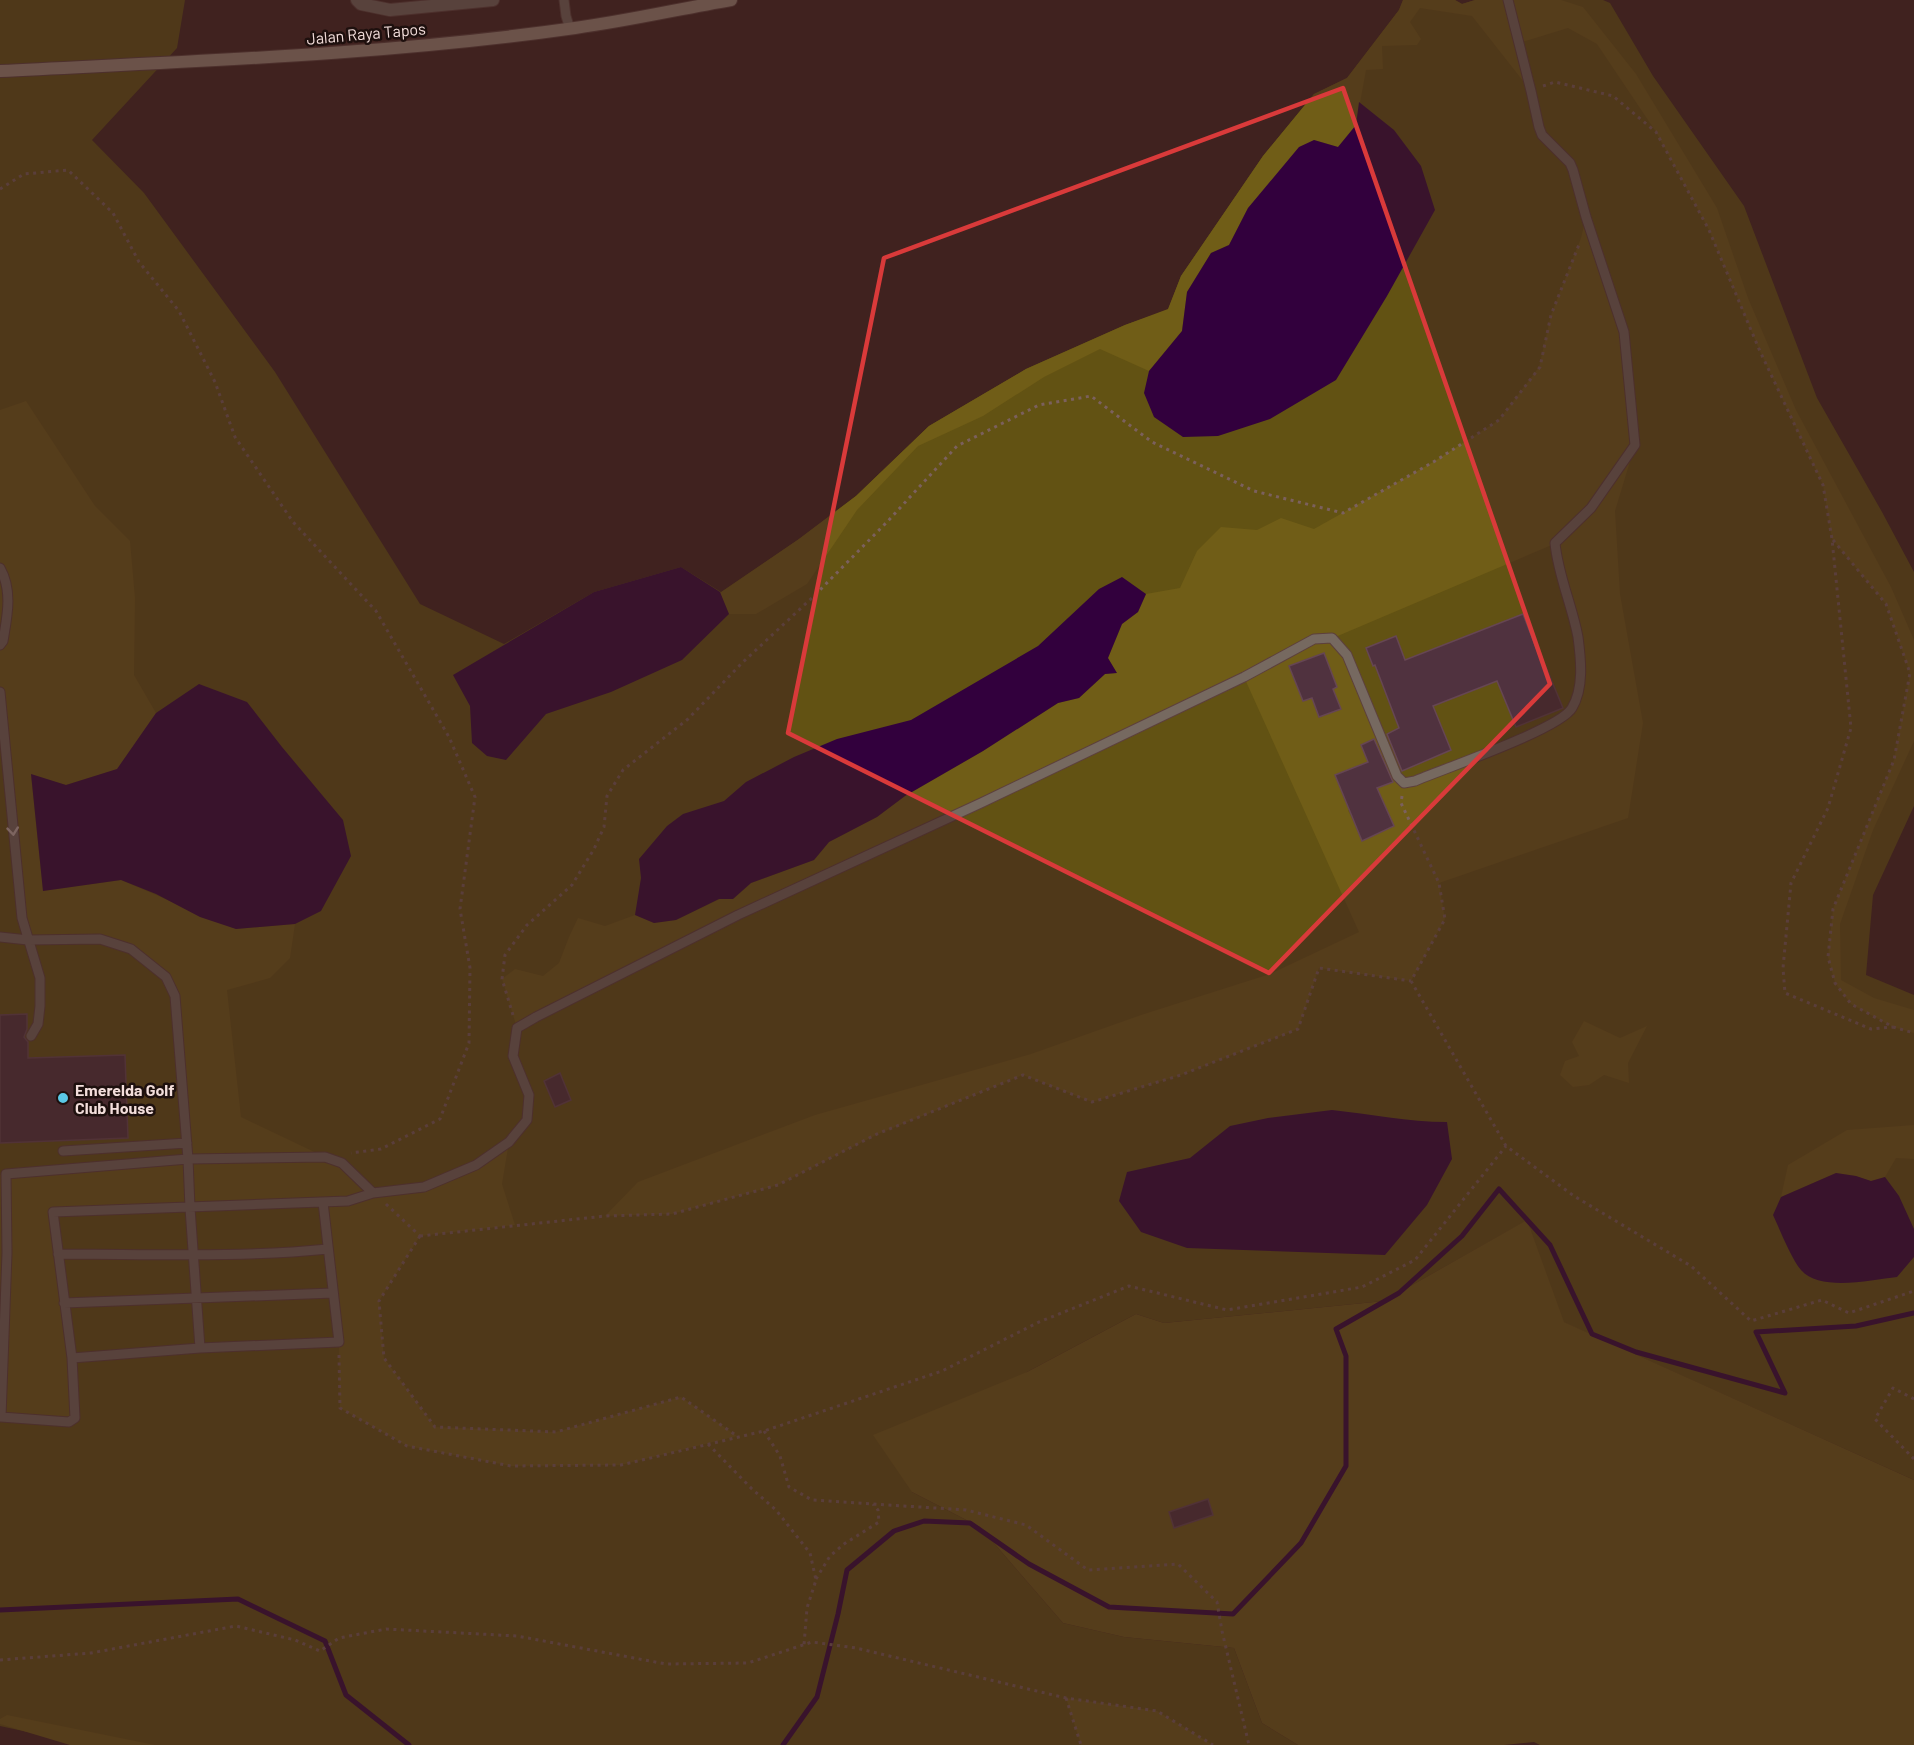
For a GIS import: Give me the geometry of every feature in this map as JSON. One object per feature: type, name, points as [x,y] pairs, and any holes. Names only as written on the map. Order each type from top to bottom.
[{"type":"main road","name":"Jalan Raya Tapos","points":[[0,71],[323,55],[570,29],[731,0]]},
{"type":"street","points":[[357,0],[361,4],[390,10],[493,0]]},
{"type":"lane","points":[[564,0],[570,29]]},
{"type":"lane","points":[[373,1193],[342,1162],[326,1157],[189,1159],[6,1174],[7,1254],[1,1417],[69,1422],[76,1414],[72,1358],[53,1212],[348,1201],[373,1193],[424,1187],[476,1165],[509,1142],[527,1120],[529,1095],[513,1056],[517,1028],[738,915],[981,803],[1244,677],[1314,639],[1332,638],[1347,655],[1397,776],[1404,783],[1415,781],[1541,730],[1561,720],[1571,710],[1580,688],[1577,636],[1555,543],[1591,508],[1635,445],[1624,332],[1570,163],[1542,135],[1508,0]]},
{"type":"lane","points":[[0,568],[4,575],[9,607],[3,641],[0,645]]},
{"type":"lane","points":[[0,692],[4,752],[22,918],[40,978],[38,1024],[31,1036]]},
{"type":"lane","points":[[0,937],[28,940],[100,939],[131,949],[166,977],[175,996],[178,1020],[200,1348]]},
{"type":"lane","points":[[63,1151],[187,1143]]},
{"type":"lane","points":[[72,1358],[200,1348],[339,1342],[323,1202]]},
{"type":"lane","points":[[58,1254],[193,1254],[298,1252],[328,1249]]},
{"type":"lane","points":[[64,1303],[333,1293]]},
{"type":"path","points":[[1532,91],[1555,82],[1613,96],[1656,132],[1709,230],[1759,349],[1823,485],[1832,539],[1851,728],[1828,808],[1791,883],[1783,968],[1785,993],[1871,1029],[1893,1027]]},
{"type":"path","points":[[0,189],[24,174],[68,170],[113,213],[139,262],[179,311],[215,382],[235,437],[293,522],[376,611],[449,737],[475,797],[460,909],[470,968],[469,1044],[440,1119],[381,1149],[326,1157]]},
{"type":"path","points":[[517,1028],[502,979],[505,955],[526,925],[572,885],[594,849],[604,827],[607,796],[623,770],[688,719],[742,663],[814,596],[887,522],[957,446],[1039,405],[1091,396],[1152,442],[1254,491],[1343,513],[1435,461],[1499,420],[1539,367],[1551,315],[1581,238],[1586,217]]},
{"type":"path","points":[[1832,539],[1886,604],[1910,673],[1894,760],[1833,909],[1828,957],[1835,983],[1851,1004],[1893,1027],[1914,1032]]},
{"type":"path","points":[[1404,783],[1401,803],[1439,883],[1445,919],[1411,981]]},
{"type":"path","points":[[373,1193],[420,1236],[605,1216],[672,1214],[778,1185],[878,1134],[1023,1075],[1092,1102],[1192,1071],[1298,1029],[1319,968],[1411,981]]},
{"type":"path","points":[[1411,981],[1506,1146],[1574,1196],[1691,1266],[1751,1321],[1822,1300],[1849,1313],[1914,1291]]},
{"type":"path","points":[[339,1342],[339,1408],[407,1446],[511,1466],[621,1466],[764,1431],[942,1371],[1039,1322],[1129,1286],[1227,1310],[1362,1287],[1415,1260],[1506,1146]]},
{"type":"path","points":[[420,1236],[379,1301],[384,1358],[435,1427],[556,1432],[681,1397],[737,1436]]},
{"type":"path","points":[[1914,1400],[1893,1388],[1875,1419],[1914,1459]]},
{"type":"path","points":[[764,1431],[780,1456],[789,1487],[812,1500],[966,1510],[1026,1525],[1088,1570],[1178,1564],[1217,1602],[1249,1745]]},
{"type":"path","points":[[708,1444],[752,1489],[776,1509],[796,1533],[810,1553],[816,1580]]},
{"type":"path","points":[[804,1645],[807,1608],[816,1580],[830,1557],[844,1544],[879,1522],[878,1510],[871,1503]]},
{"type":"path","points":[[0,1660],[91,1653],[236,1626],[295,1640],[320,1651],[339,1638],[386,1629],[517,1636],[666,1664],[748,1663],[812,1642],[856,1648],[1066,1698],[1157,1711],[1213,1745]]},
{"type":"path","points":[[1066,1698],[1081,1745]]},
{"type":"highlighted area","points":[[1343,88],[1550,684],[1269,973],[788,733],[884,258]]},
{"type":"shaded area","points":[[0,0],[185,0],[177,48],[92,140],[144,193],[275,372],[420,604],[504,644],[594,592],[681,567],[721,592],[799,539],[856,496],[929,426],[1026,369],[1125,325],[1168,310],[1181,276],[1263,156],[1314,94],[1347,78],[1399,10],[1403,0],[1455,0],[1462,4],[1475,0],[1603,0],[1610,3],[1653,76],[1744,206],[1817,398],[1914,572],[1914,806],[1873,895],[1866,975],[1914,995],[1914,1480],[1563,1322],[1526,1221],[1384,1301],[1164,1323],[1136,1314],[1027,1372],[912,1492],[980,1527],[1063,1623],[1124,1637],[1234,1648],[1262,1723],[1298,1745],[88,1745],[0,1726]]},
{"type":"shaded area","points":[[1403,0],[1455,0],[1462,4],[1475,0],[1561,0],[1583,7],[1636,74],[1717,208],[1748,298],[1796,410],[1891,587],[1914,640],[1914,741],[1873,830],[1840,924],[1841,980],[1874,998],[1914,1010],[1914,1033],[1893,1027],[1851,1004],[1835,983],[1828,957],[1833,909],[1894,760],[1910,673],[1886,604],[1832,539],[1823,485],[1759,349],[1709,230],[1656,132],[1597,44],[1568,28],[1519,43],[1531,91],[1472,16],[1420,8],[1410,22],[1421,39],[1417,45],[1382,46],[1383,69],[1366,70],[1356,125],[1338,147],[1314,140],[1248,208],[1229,245],[1211,253],[1187,292],[1182,331],[1149,371],[1100,349],[1044,377],[983,416],[918,446],[857,510],[807,584],[756,614],[729,614],[720,593],[799,539],[856,496],[929,426],[1026,369],[1125,325],[1168,309],[1181,276],[1263,156],[1314,94],[1347,78],[1399,10]]},
{"type":"shaded area","points":[[1359,102],[1394,130],[1421,166],[1435,210],[1336,380],[1270,419],[1218,436],[1183,437],[1154,417],[1144,393],[1149,371],[1182,331],[1187,292],[1211,253],[1229,245],[1248,208],[1299,147],[1314,140],[1338,147],[1356,125]]},
{"type":"shaded area","points":[[1586,217],[1624,332],[1635,445],[1615,511],[1620,594],[1643,723],[1628,818],[1439,883],[1445,919],[1411,981],[1319,968],[1298,1029],[1181,1075],[1092,1102],[1023,1075],[878,1134],[778,1185],[672,1214],[605,1216],[638,1182],[815,1115],[1031,1054],[1141,1015],[1270,974],[1359,932],[1244,677],[865,856],[517,1028],[502,979],[515,969],[543,976],[559,963],[578,918],[605,926],[635,915],[654,923],[676,920],[720,899],[733,899],[751,883],[814,860],[829,842],[877,817],[905,796],[983,751],[1058,703],[1079,698],[1105,674],[1116,673],[1108,658],[1122,624],[1138,612],[1146,594],[1180,588],[1197,551],[1221,527],[1257,530],[1281,518],[1314,529],[1435,461],[1499,420],[1539,367],[1551,315],[1581,238]],"holes":[[[1554,544],[1580,663],[1571,710],[1541,730],[1404,783],[1347,655],[1333,638]],[[1323,653],[1337,687],[1303,701],[1289,666]],[[1382,756],[1392,782],[1345,801],[1335,775]],[[1380,796],[1394,826],[1362,840],[1348,810]]]},
{"type":"shaded area","points":[[26,401],[95,506],[130,541],[135,598],[134,675],[156,713],[118,769],[66,785],[31,775],[43,891],[121,880],[236,929],[295,924],[290,958],[270,978],[227,990],[241,1117],[342,1163],[373,1193],[424,1187],[476,1165],[509,1142],[502,1184],[515,1225],[420,1236],[379,1301],[384,1358],[435,1427],[556,1432],[681,1397],[737,1436],[621,1465],[511,1466],[407,1446],[340,1408],[339,1342],[323,1203],[53,1212],[75,1418],[0,1414],[0,1175],[188,1159],[175,996],[149,961],[100,939],[28,940],[0,692],[0,410]]},
{"type":"shaded area","points":[[681,567],[720,592],[729,614],[682,660],[611,692],[546,714],[506,760],[487,756],[472,743],[470,706],[453,675],[594,592]]},
{"type":"shaded area","points":[[1122,577],[1146,594],[1138,612],[1122,624],[1108,658],[1117,673],[1105,674],[1079,698],[1058,703],[983,751],[905,796],[877,817],[829,842],[814,860],[751,883],[733,899],[719,899],[676,920],[654,923],[635,915],[641,878],[639,859],[667,826],[683,814],[724,801],[746,782],[794,757],[837,739],[911,720],[1038,646],[1099,589]]},
{"type":"shaded area","points":[[199,684],[247,702],[343,820],[351,856],[321,911],[295,924],[236,929],[200,917],[156,894],[121,880],[43,891],[31,774],[66,785],[117,769],[156,713]]},
{"type":"shaded area","points":[[1584,1021],[1620,1038],[1647,1026],[1628,1063],[1629,1083],[1604,1075],[1589,1085],[1573,1087],[1560,1075],[1565,1061],[1579,1056],[1572,1042]]},
{"type":"shaded area","points":[[1332,1110],[1447,1122],[1452,1159],[1427,1205],[1385,1255],[1187,1248],[1141,1232],[1119,1201],[1127,1172],[1190,1158],[1230,1126],[1268,1118]]},
{"type":"shaded area","points":[[1914,1125],[1914,1159],[1896,1158],[1885,1177],[1871,1181],[1836,1173],[1781,1197],[1788,1165],[1847,1130]]},
{"type":"shaded area","points":[[1836,1173],[1871,1181],[1885,1177],[1899,1196],[1914,1229],[1914,1257],[1897,1277],[1846,1283],[1820,1281],[1801,1270],[1793,1258],[1773,1215],[1781,1197]]},
{"type":"shaded area","points":[[1527,1220],[1564,1322],[1914,1480],[1914,1745],[1540,1745],[1534,1742],[1504,1745],[1298,1745],[1262,1723],[1234,1648],[1124,1637],[1063,1623],[980,1527],[912,1492],[873,1435],[1027,1372],[1136,1314],[1164,1323],[1384,1301]]},
{"type":"shaded area","points":[[1066,1698],[1157,1711],[1213,1745],[1081,1745]]},
{"type":"shaded area","points":[[7,1715],[155,1745],[70,1745],[0,1724],[0,1719]]},
{"type":"building","points":[[1523,614],[1544,668],[1546,667],[1563,708],[1516,727],[1497,681],[1433,706],[1451,750],[1402,771],[1387,734],[1399,728],[1375,665],[1373,666],[1366,648],[1396,636],[1405,660]]},
{"type":"building","points":[[1324,653],[1337,687],[1333,689],[1341,709],[1319,717],[1312,698],[1303,701],[1289,666]]},
{"type":"building","points":[[1374,739],[1393,782],[1377,788],[1394,826],[1362,841],[1335,775],[1368,762],[1361,745]]},
{"type":"building","name":"Emerelda Golf Club House","points":[[27,1014],[27,1029],[24,1037],[28,1042],[28,1058],[125,1055],[128,1138],[0,1143],[0,1015]]},
{"type":"building","points":[[560,1073],[571,1100],[555,1107],[544,1081]]},
{"type":"building","points":[[1208,1499],[1213,1515],[1174,1528],[1169,1512]]},
{"type":"waterway","points":[[783,1745],[817,1697],[847,1570],[894,1531],[924,1521],[970,1523],[1029,1564],[1109,1607],[1233,1614],[1301,1543],[1346,1466],[1346,1356],[1336,1329],[1399,1293],[1462,1236],[1499,1189],[1550,1245],[1592,1334],[1636,1352],[1785,1393],[1756,1332],[1856,1326],[1914,1313]]},
{"type":"waterway","points":[[0,1610],[238,1599],[325,1641],[346,1695],[409,1745]]},
{"type":"place","name":"Emerelda Golf Club House","points":[[63,1098]]}]
